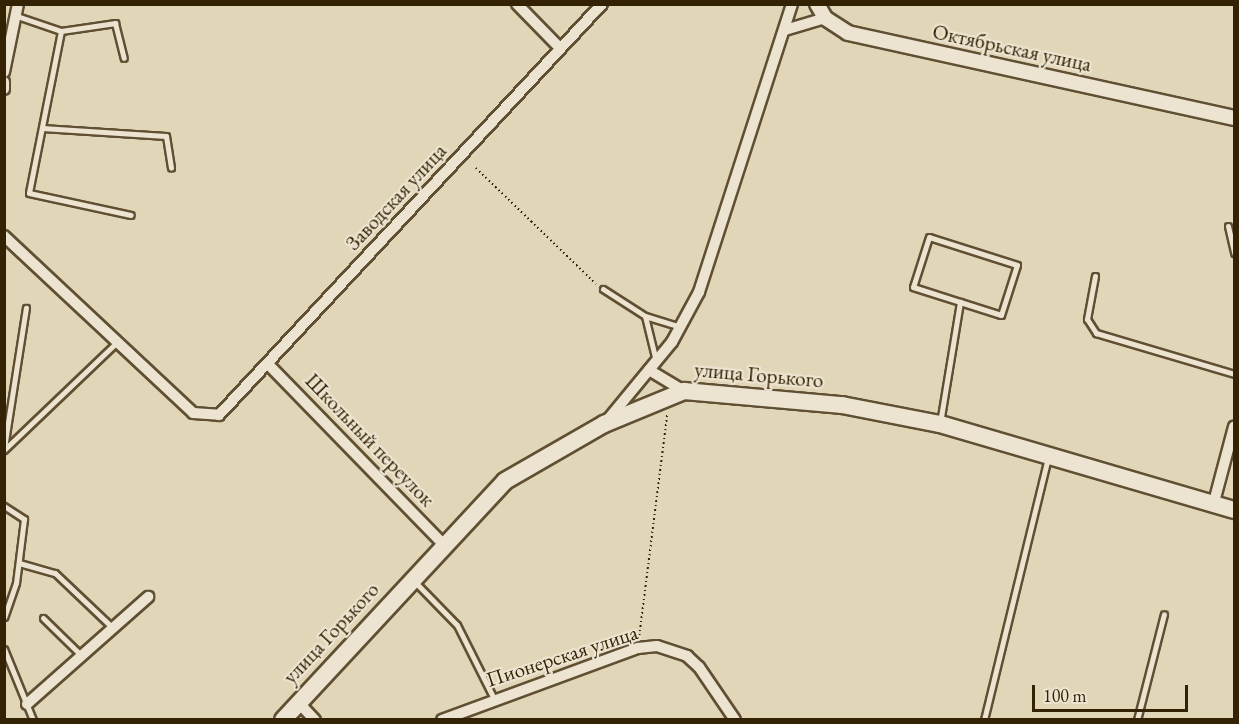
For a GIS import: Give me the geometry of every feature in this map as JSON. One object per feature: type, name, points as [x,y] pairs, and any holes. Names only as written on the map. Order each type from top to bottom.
[{"type":"main road","name":"улица Горького","points":[[283,720],[443,543],[505,481],[604,424],[676,393],[842,405],[940,424],[1049,453],[1234,510]]},
{"type":"street","points":[[517,4],[560,48]]},
{"type":"street","name":"Заводская улица","points":[[117,342],[193,413],[219,415],[602,4]]},
{"type":"street","points":[[604,424],[681,327],[699,292],[792,4]]},
{"type":"street","points":[[785,30],[825,18],[817,4]]},
{"type":"street","points":[[4,72],[17,10]]},
{"type":"street","name":"Октябрьская улица","points":[[825,18],[848,33],[1234,118]]},
{"type":"street","points":[[4,82],[4,89]]},
{"type":"street","points":[[4,236],[117,342]]},
{"type":"street","name":"Школьный переулок","points":[[268,364],[443,543]]},
{"type":"street","points":[[652,365],[676,393]]},
{"type":"street","points":[[1214,502],[1234,428]]},
{"type":"street","points":[[27,705],[114,630],[148,597]]},
{"type":"street","name":"Пионерская улица","points":[[442,720],[638,648],[671,648],[687,656],[735,720]]},
{"type":"street","points":[[298,702],[315,720]]},
{"type":"lane","points":[[17,10],[61,31],[115,23],[124,58]]},
{"type":"lane","points":[[61,31],[29,194],[131,215]]},
{"type":"lane","points":[[42,128],[166,136],[171,168]]},
{"type":"lane","points":[[1228,226],[1234,254]]},
{"type":"lane","points":[[929,237],[1017,265],[1001,315],[960,302],[913,287],[929,237]]},
{"type":"lane","points":[[1095,276],[1087,319],[1096,333],[1234,374]]},
{"type":"lane","points":[[603,289],[645,316],[681,327]]},
{"type":"lane","points":[[940,424],[960,302]]},
{"type":"lane","points":[[4,449],[26,308]]},
{"type":"lane","points":[[645,316],[652,365]]},
{"type":"lane","points":[[4,449],[117,342]]},
{"type":"lane","points":[[984,720],[1049,453]]},
{"type":"lane","points":[[4,506],[24,519],[19,563],[4,617]]},
{"type":"lane","points":[[19,563],[56,573],[114,630]]},
{"type":"lane","points":[[412,579],[457,625],[494,699]]},
{"type":"lane","points":[[1137,720],[1164,614]]},
{"type":"lane","points":[[43,618],[82,656]]},
{"type":"lane","points":[[4,649],[33,720]]},
{"type":"path","points":[[476,168],[537,223],[573,266],[603,289]]},
{"type":"path","points":[[638,648],[676,393]]}]
